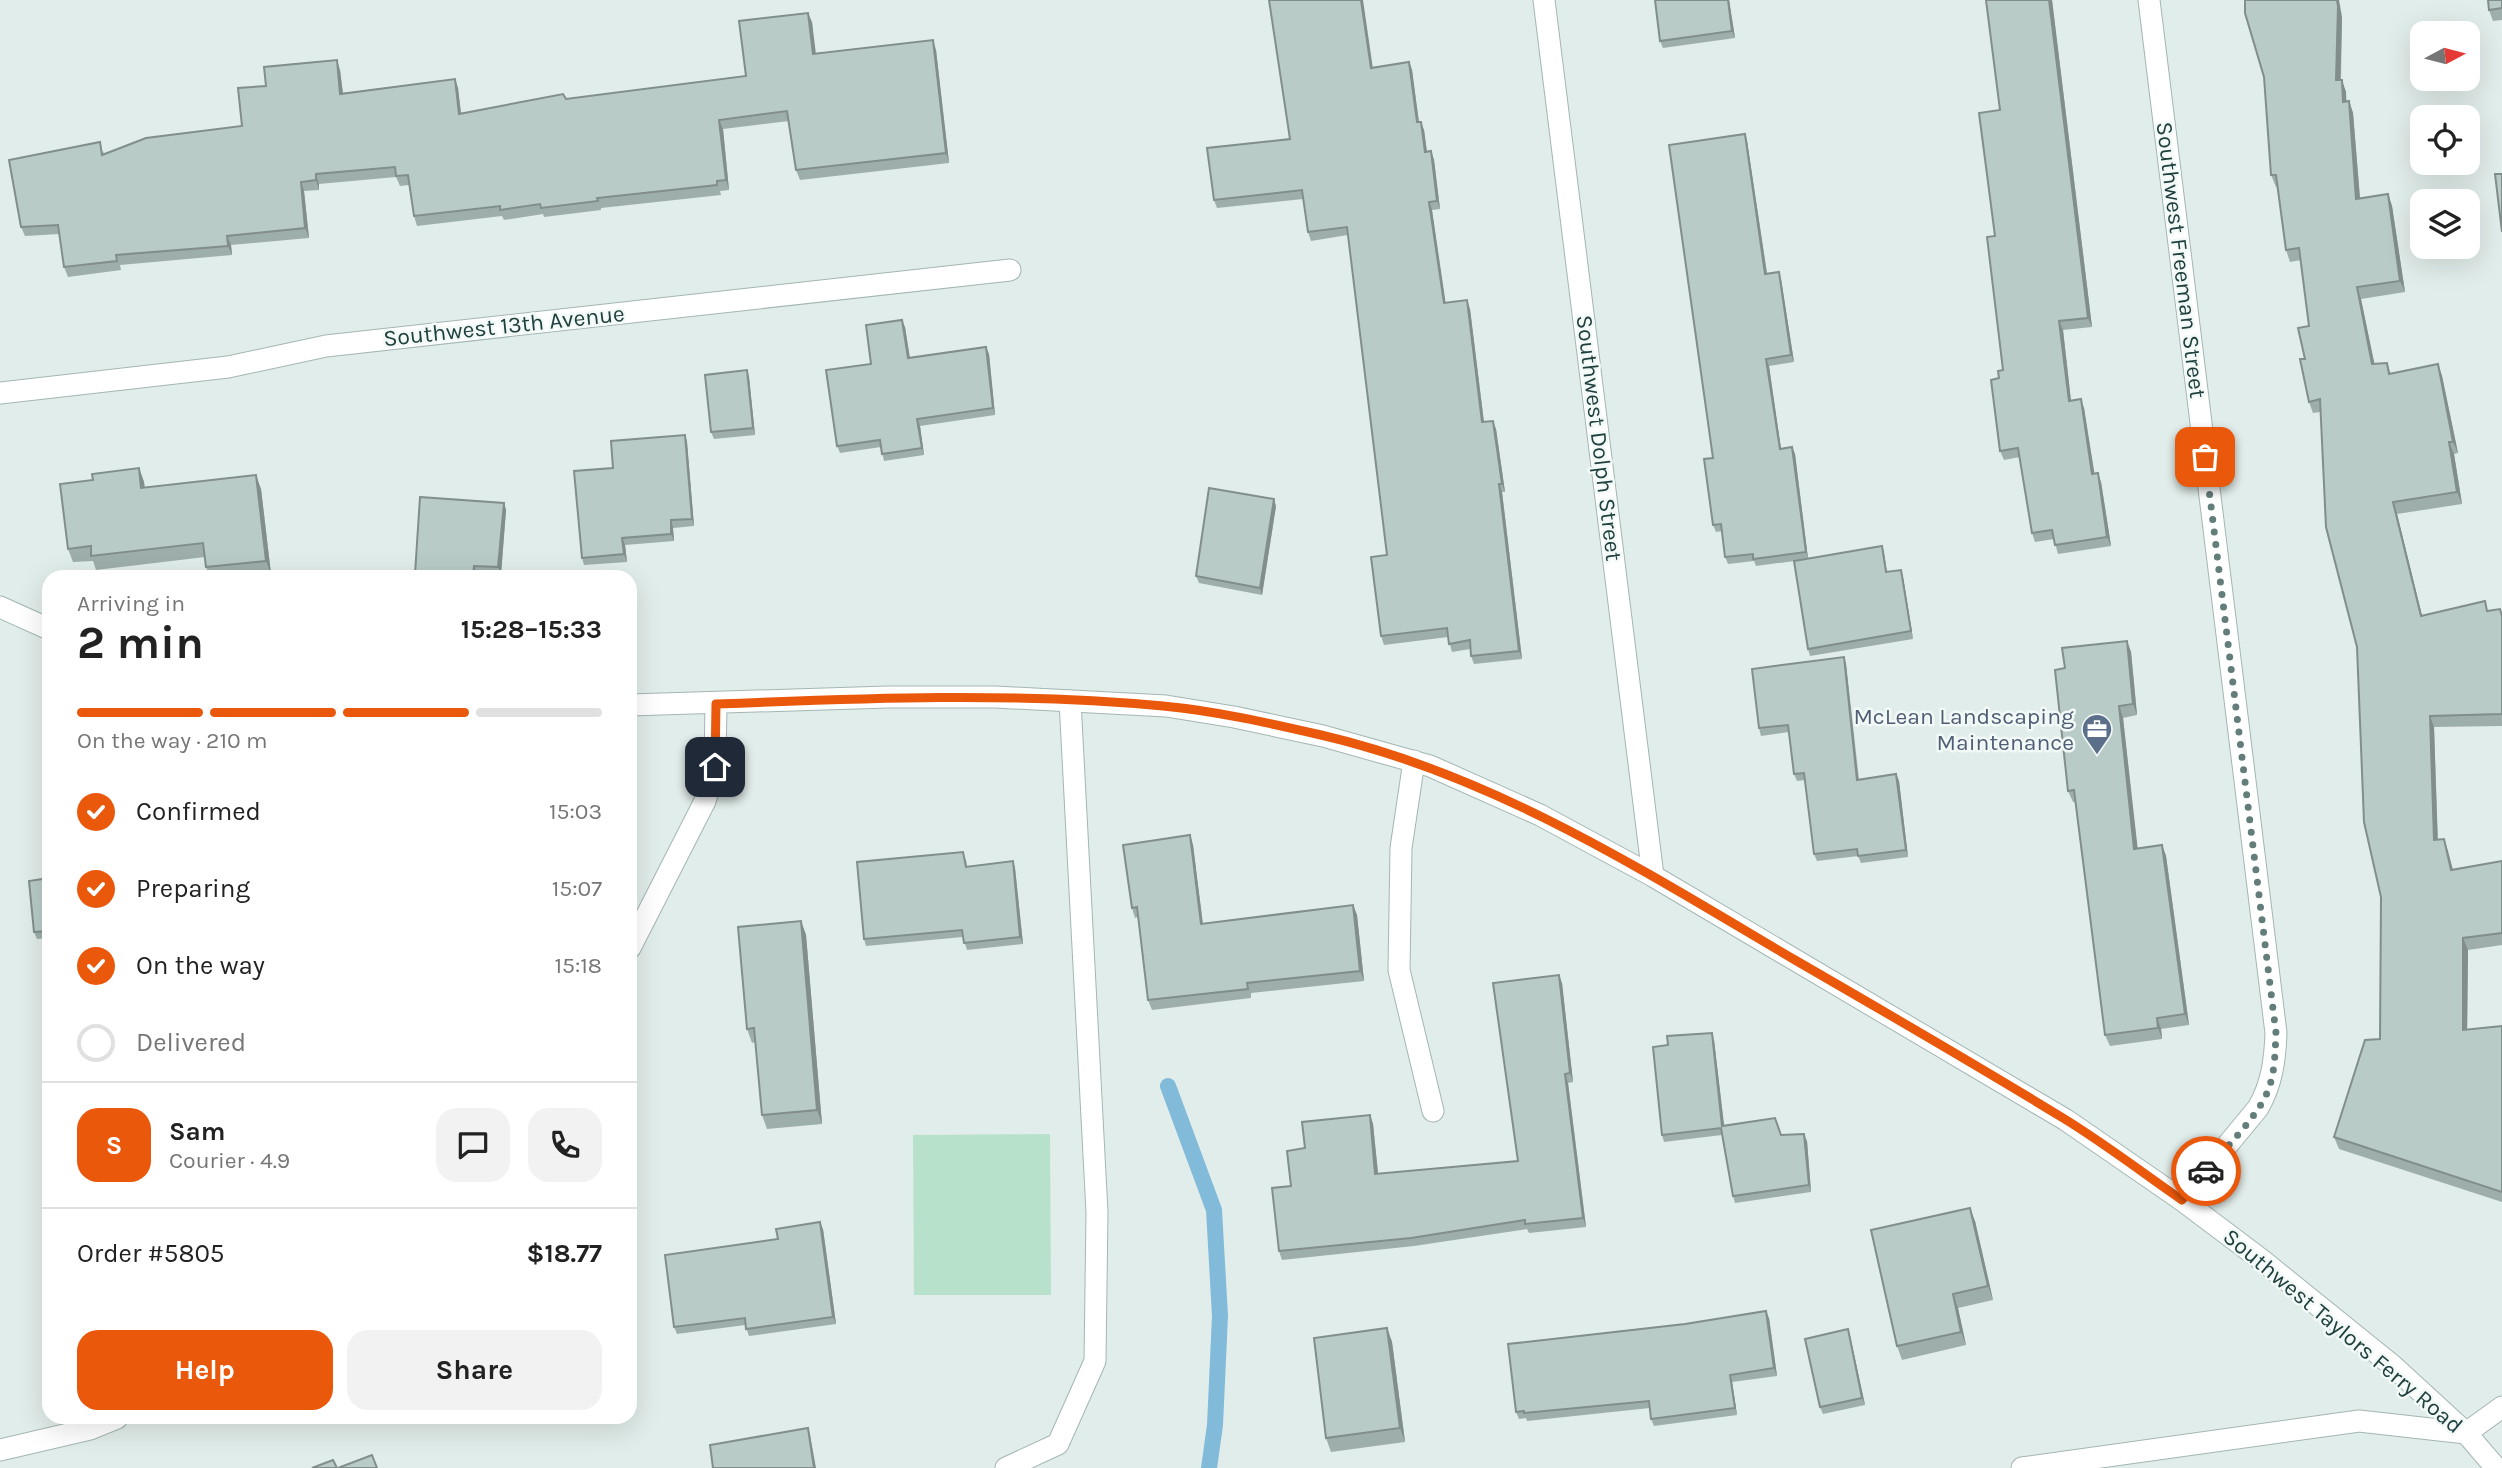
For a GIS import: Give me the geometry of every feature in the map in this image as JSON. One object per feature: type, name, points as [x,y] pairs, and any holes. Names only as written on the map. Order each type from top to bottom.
[{"type":"street","name":"Southwest Dolph Street","points":[[1544,0],[1653,876]]},
{"type":"street","name":"Southwest Freeman Street","points":[[2149,0],[2276,1033],[2275,1059],[2267,1092],[2258,1108],[2182,1200]]},
{"type":"street","name":"Southwest 13th Avenue","points":[[0,393],[228,367],[326,346],[1010,270]]},
{"type":"street","points":[[0,607],[42,626]]},
{"type":"street","name":"Southwest Taylors Ferry Road","points":[[637,705],[888,697],[995,697],[1166,706],[1323,736],[1430,766],[1540,815],[1653,876],[2066,1120],[2182,1200],[2263,1261],[2393,1366],[2466,1433],[2496,1468]]},
{"type":"street","points":[[1006,1468],[1058,1444],[1095,1361],[1097,1212],[1070,701]]},
{"type":"street","points":[[637,934],[705,801],[715,767],[716,704]]},
{"type":"street","points":[[1414,761],[1401,848],[1399,970],[1433,1111]]},
{"type":"street","points":[[2022,1468],[2359,1421],[2466,1433],[2502,1407]]},
{"type":"street","points":[[0,1450],[102,1424]]},
{"type":"green space","points":[[1050,1134],[1051,1295],[914,1295],[913,1135]]},
{"type":"building","points":[[1269,0],[1361,0],[1371,68],[1409,62],[1417,122],[1421,122],[1425,152],[1431,151],[1437,201],[1429,202],[1444,303],[1467,300],[1482,422],[1493,421],[1519,651],[1471,656],[1470,640],[1449,644],[1447,628],[1381,636],[1371,557],[1387,555],[1347,227],[1308,232],[1302,190],[1214,200],[1207,148],[1290,139]]},
{"type":"building","points":[[1655,0],[1728,0],[1732,31],[1660,41]]},
{"type":"building","points":[[1986,0],[2049,0],[2088,318],[2059,321],[2069,401],[2081,399],[2092,474],[2098,473],[2107,537],[2055,545],[2052,530],[2032,533],[2018,448],[2000,451],[1991,380],[1999,378],[1998,371],[2003,370],[1987,237],[1995,236],[1979,113],[2000,110]]},
{"type":"building","points":[[2245,0],[2337,0],[2336,80],[2342,80],[2343,102],[2349,101],[2356,199],[2388,194],[2400,281],[2357,287],[2372,364],[2387,363],[2389,374],[2438,364],[2453,442],[2449,442],[2457,492],[2393,502],[2421,616],[2485,601],[2487,611],[2500,609],[2502,616],[2502,714],[2430,716],[2434,840],[2444,839],[2451,870],[2502,861],[2502,933],[2463,938],[2463,1030],[2502,1026],[2502,1192],[2334,1137],[2365,1040],[2380,1039],[2381,897],[2364,822],[2357,647],[2326,527],[2320,399],[2309,402],[2300,359],[2305,359],[2298,328],[2309,326],[2299,248],[2286,250],[2276,175],[2271,175],[2264,77],[2245,13]]},
{"type":"building","points":[[2488,0],[2502,0],[2502,8],[2489,10]]},
{"type":"building","points":[[808,13],[813,54],[933,40],[946,153],[796,170],[787,111],[719,120],[726,180],[717,181],[717,185],[597,198],[598,201],[541,208],[540,204],[500,210],[500,206],[414,216],[408,175],[396,176],[395,167],[316,174],[316,180],[301,182],[305,228],[227,236],[228,246],[116,255],[117,261],[64,267],[58,225],[21,227],[9,160],[100,142],[102,155],[146,138],[242,126],[238,88],[266,86],[264,67],[337,60],[340,94],[455,79],[459,114],[563,94],[566,99],[746,76],[739,21]]},
{"type":"building","points":[[1745,134],[1765,274],[1779,272],[1791,355],[1766,359],[1780,449],[1792,447],[1806,552],[1753,559],[1753,554],[1725,557],[1721,524],[1713,525],[1704,459],[1713,458],[1669,145]]},
{"type":"building","points":[[2495,174],[2502,174],[2502,232]]},
{"type":"building","points":[[902,320],[908,358],[986,347],[993,408],[917,419],[922,448],[882,454],[880,440],[837,446],[826,370],[871,364],[866,325]]},
{"type":"building","points":[[747,370],[753,428],[711,432],[705,375]]},
{"type":"building","points":[[685,435],[692,519],[671,520],[671,534],[622,538],[624,554],[582,558],[574,471],[613,468],[611,441]]},
{"type":"building","points":[[139,468],[141,488],[256,475],[266,561],[206,567],[203,543],[91,556],[91,546],[68,549],[60,484],[93,480],[92,474]]},
{"type":"building","points":[[1209,488],[1274,499],[1260,588],[1196,576]]},
{"type":"building","points":[[420,497],[504,503],[498,567],[474,566],[474,570],[415,570]]},
{"type":"building","points":[[1882,546],[1886,572],[1901,570],[1911,631],[1808,649],[1794,561]]},
{"type":"building","points":[[2127,641],[2133,704],[2119,706],[2134,849],[2162,845],[2185,1014],[2157,1018],[2158,1028],[2105,1035],[2074,790],[2068,791],[2055,670],[2065,668],[2062,648]]},
{"type":"building","points":[[1844,657],[1857,780],[1896,774],[1906,850],[1858,856],[1857,849],[1814,854],[1804,773],[1794,774],[1788,725],[1759,728],[1752,669]]},
{"type":"building","points":[[1190,835],[1201,924],[1353,905],[1360,971],[1247,983],[1248,989],[1148,1000],[1137,907],[1132,908],[1123,845]]},
{"type":"building","points":[[963,852],[966,867],[1013,861],[1020,937],[964,943],[962,930],[864,939],[857,862]]},
{"type":"building","points":[[42,879],[42,931],[34,932],[29,881]]},
{"type":"building","points":[[801,921],[817,1110],[762,1115],[754,1028],[747,1029],[738,927]]},
{"type":"building","points":[[1559,975],[1570,1073],[1565,1074],[1583,1218],[1525,1224],[1525,1220],[1411,1238],[1279,1251],[1272,1188],[1291,1186],[1287,1151],[1305,1148],[1302,1122],[1370,1115],[1375,1174],[1518,1161],[1493,983]]},
{"type":"building","points":[[1712,1033],[1722,1126],[1775,1118],[1781,1135],[1804,1134],[1809,1185],[1733,1196],[1721,1128],[1662,1135],[1653,1047],[1668,1045],[1667,1036]]},
{"type":"building","points":[[1970,1208],[1988,1286],[1953,1294],[1961,1332],[1897,1346],[1871,1230]]},
{"type":"building","points":[[820,1222],[833,1317],[746,1329],[745,1318],[674,1327],[665,1255],[778,1239],[776,1229]]},
{"type":"building","points":[[1766,1311],[1774,1368],[1730,1375],[1735,1408],[1651,1419],[1649,1401],[1516,1412],[1508,1344],[1685,1324]]},
{"type":"building","points":[[1387,1328],[1400,1428],[1326,1438],[1314,1338]]},
{"type":"building","points":[[1848,1329],[1862,1398],[1820,1407],[1805,1339]]},
{"type":"building","points":[[808,1428],[814,1468],[713,1468],[710,1445]]},
{"type":"building","points":[[372,1455],[377,1468],[338,1468]]},
{"type":"building","points":[[333,1460],[337,1468],[312,1468]]},
{"type":"waterway","points":[[1168,1086],[1214,1210],[1220,1316],[1215,1425],[1209,1468]]},
{"type":"way so far","points":[[2205,457],[2276,1033],[2275,1059],[2267,1092],[2258,1108],[2206,1171]]},
{"type":"place","name":"McLean Landscaping Maintenance","points":[[2097,756]]},
{"type":"route","points":[[715,767],[716,704],[888,697],[995,697],[1087,701],[1166,706],[1323,736],[1430,766],[1540,815],[1653,876],[2066,1120],[2182,1200],[2206,1171]]}]
